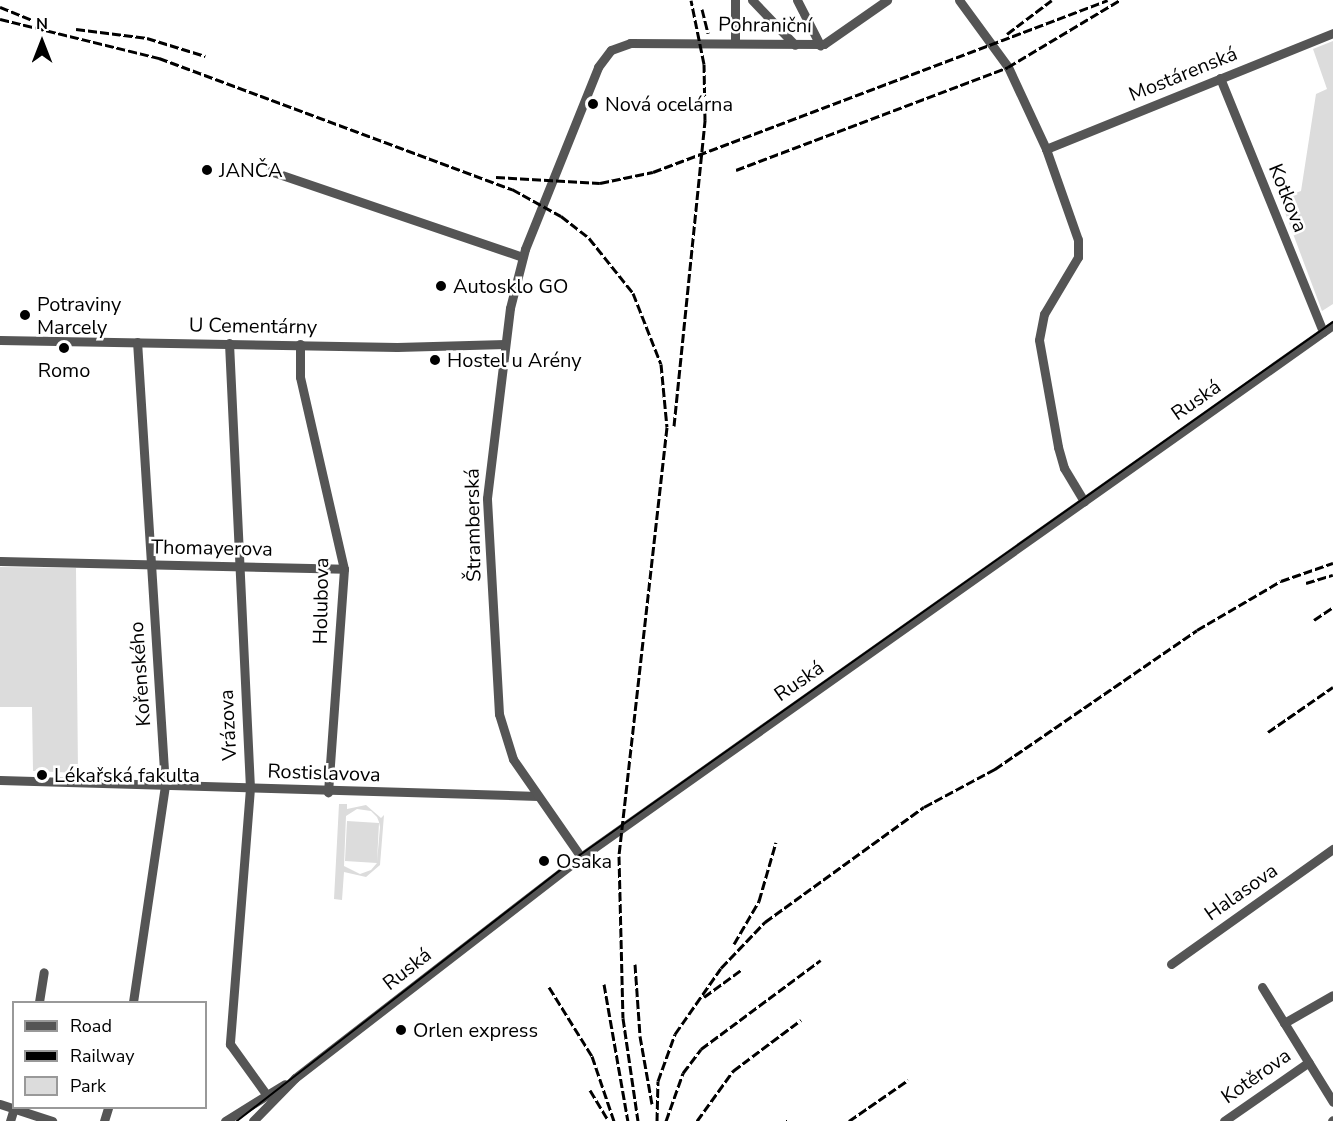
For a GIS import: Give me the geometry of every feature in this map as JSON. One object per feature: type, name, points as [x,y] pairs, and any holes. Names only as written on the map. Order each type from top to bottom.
[{"type":"street","points":[[735,0],[735,42]]},
{"type":"street","points":[[752,0],[795,45]]},
{"type":"street","points":[[797,0],[820,45]]},
{"type":"street","name":"Pohraniční","points":[[553,177],[605,54],[630,43],[735,42],[820,45],[834,40],[887,0]]},
{"type":"street","points":[[959,0],[1008,67],[1046,149],[1078,240],[1078,257],[1044,314],[1039,340],[1058,447],[1064,468],[1084,501]]},
{"type":"street","name":"Mostárenská","points":[[1046,149],[1333,33]]},
{"type":"street","name":"Kotkova","points":[[1220,78],[1323,332]]},
{"type":"street","points":[[270,171],[522,257]]},
{"type":"street","name":"Štramberská","points":[[553,177],[522,257],[505,344],[487,498],[499,714],[509,750],[581,857]]},
{"type":"street","name":"Ruská","points":[[225,1121],[295,1078],[581,857],[1333,325]]},
{"type":"street","name":"U Cementárny","points":[[0,340],[422,347],[505,344]]},
{"type":"street","name":"Kořenského","points":[[133,1001],[165,786],[137,342]]},
{"type":"street","name":"Vrázova","points":[[229,343],[250,788],[230,1044],[267,1094]]},
{"type":"street","name":"Holubova","points":[[300,344],[300,376],[344,569],[328,792]]},
{"type":"street","name":"Thomayerova","points":[[0,561],[344,569]]},
{"type":"street","name":"Rostislavova","points":[[0,780],[328,792],[538,796]]},
{"type":"street","name":"Halasova","points":[[1170,964],[1333,849]]},
{"type":"street","points":[[39,1001],[44,972]]},
{"type":"street","points":[[1262,987],[1333,1102]]},
{"type":"street","points":[[1284,1023],[1333,995]]},
{"type":"street","name":"Kotěrova","points":[[1224,1121],[1309,1062]]},
{"type":"street","name":"Ruská","points":[[253,1121],[295,1078]]},
{"type":"street","points":[[17,1109],[52,1121]]},
{"type":"green space","points":[[1333,41],[1333,304],[1322,311],[1280,199],[1301,191],[1316,94],[1327,89],[1313,49]]},
{"type":"green space","points":[[0,567],[76,568],[78,773],[33,771],[32,707],[0,707]]},
{"type":"green space","points":[[339,804],[347,804],[347,809],[366,805],[381,818],[384,815],[380,865],[366,877],[344,872],[342,900],[334,899]],"holes":[[[357,809],[371,811],[377,817],[379,822],[380,827],[377,862],[379,823],[347,821],[345,861],[377,863],[371,870],[360,874],[344,866],[346,816]]]},
{"type":"tram line","points":[[237,1121],[580,855],[1333,322]]},
{"type":"railway","points":[[674,426],[705,120],[704,64],[691,0]]},
{"type":"railway","points":[[1007,34],[1052,0]]},
{"type":"railway","points":[[496,177],[600,183],[653,172],[1108,0]]},
{"type":"railway","points":[[736,170],[1008,67],[1120,0]]},
{"type":"railway","points":[[0,7],[33,20]]},
{"type":"railway","points":[[702,9],[708,33]]},
{"type":"railway","points":[[0,19],[159,58],[512,189],[561,216],[589,238],[633,293],[661,364],[667,427],[619,856],[623,1018],[638,1121]]},
{"type":"railway","points":[[76,29],[147,38],[205,56]]},
{"type":"railway","points":[[657,1121],[658,1081],[675,1034],[721,968],[765,922],[924,807],[995,769],[1197,630],[1281,581],[1333,563]]},
{"type":"railway","points":[[1306,583],[1333,575]]},
{"type":"railway","points":[[1314,620],[1333,607]]},
{"type":"railway","points":[[1268,732],[1333,687]]},
{"type":"railway","points":[[734,944],[759,901],[776,842]]},
{"type":"railway","points":[[666,1121],[683,1073],[701,1049],[821,960]]},
{"type":"railway","points":[[635,964],[640,1036],[652,1104]]},
{"type":"railway","points":[[704,997],[741,970]]},
{"type":"railway","points":[[604,984],[628,1121]]},
{"type":"railway","points":[[549,987],[592,1056],[614,1121]]},
{"type":"railway","points":[[697,1121],[733,1071],[801,1020]]},
{"type":"railway","points":[[849,1121],[908,1080]]},
{"type":"railway","points":[[590,1090],[607,1118]]},
{"type":"place","name":"Nová ocelárna","points":[[593,104]]},
{"type":"place","name":"JANČA","points":[[207,170]]},
{"type":"place","name":"Autosklo GO","points":[[441,286]]},
{"type":"place","name":"Potraviny Marcely","points":[[25,315]]},
{"type":"place","name":"Romo","points":[[64,348]]},
{"type":"place","name":"Hostel u Arény","points":[[435,360]]},
{"type":"place","name":"Lékařská fakulta","points":[[42,775]]},
{"type":"place","name":"Osaka","points":[[544,861]]},
{"type":"place","name":"Orlen express","points":[[401,1030]]}]
